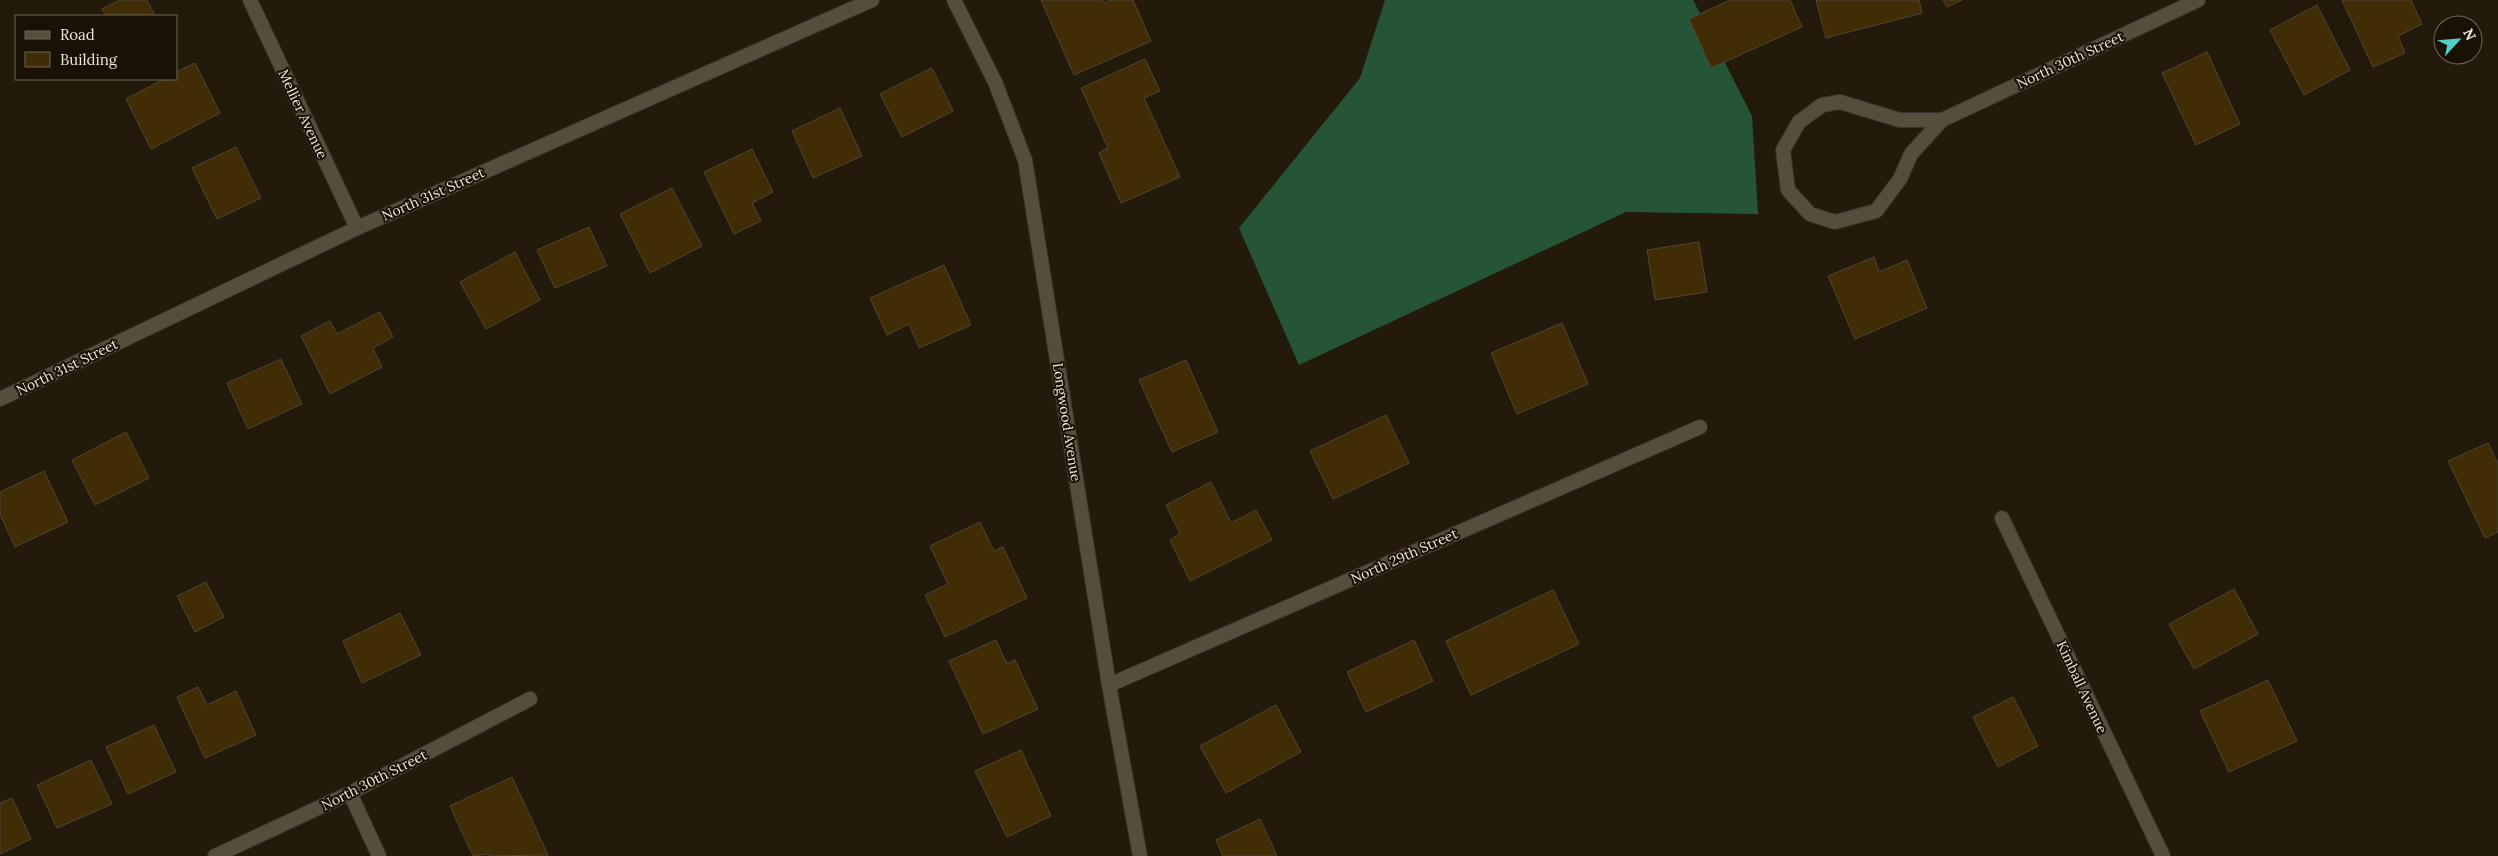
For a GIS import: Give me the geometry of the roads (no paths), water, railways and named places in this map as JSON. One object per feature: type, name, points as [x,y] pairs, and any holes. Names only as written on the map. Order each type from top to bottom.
[{"type":"street","name":"Mellier Avenue","points":[[250,0],[357,228]]},
{"type":"street","name":"North 31st Street","points":[[0,400],[357,228],[872,0]]},
{"type":"street","name":"Longwood Avenue","points":[[954,0],[995,82],[1025,160],[1109,685],[1140,856]]},
{"type":"street","name":"North 30th Street","points":[[1942,120],[1900,120],[1840,102],[1822,105],[1799,122],[1783,150],[1788,190],[1810,214],[1836,222],[1876,211],[1900,179],[1912,154],[1942,120],[2198,0]]},
{"type":"street","name":"North 29th Street","points":[[1109,685],[1700,427]]},
{"type":"street","name":"Kimball Avenue","points":[[2002,518],[2163,856]]},
{"type":"street","name":"North 30th Street","points":[[215,856],[350,793],[530,699]]},
{"type":"street","points":[[350,793],[379,856]]}]
